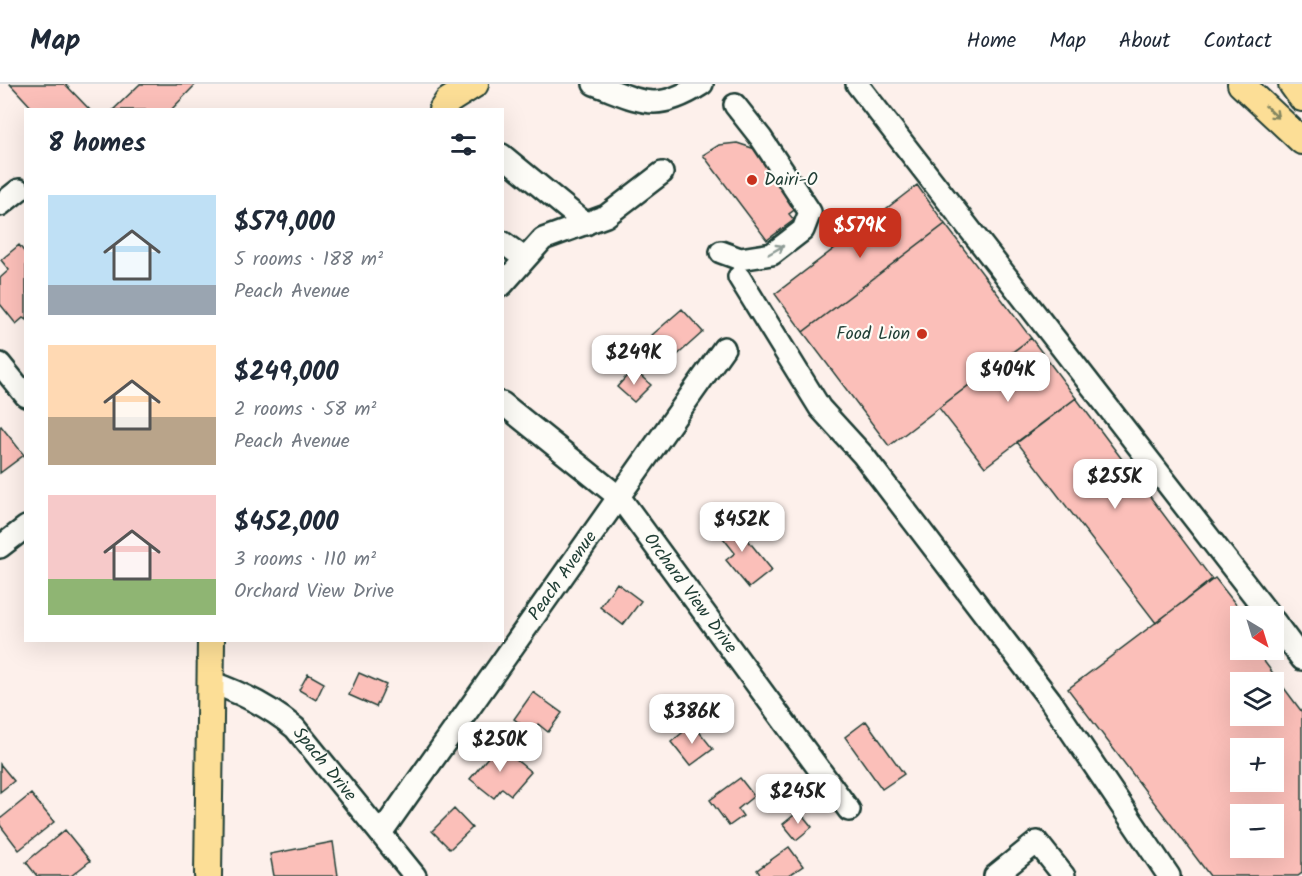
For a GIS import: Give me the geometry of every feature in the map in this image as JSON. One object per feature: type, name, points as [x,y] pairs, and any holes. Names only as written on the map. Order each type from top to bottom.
[{"type":"main road","points":[[448,98],[475,84]]},
{"type":"main road","points":[[1241,84],[1302,141]]},
{"type":"main road","points":[[1292,84],[1302,98]]},
{"type":"main road","points":[[208,876],[210,642]]},
{"type":"street","points":[[594,84],[613,88],[649,104],[682,97],[702,84]]},
{"type":"street","points":[[857,84],[1262,606]]},
{"type":"street","points":[[720,252],[740,259],[772,254],[803,230],[810,212],[761,138],[735,105]]},
{"type":"street","points":[[504,157],[586,224]]},
{"type":"street","points":[[504,283],[543,239],[606,216],[662,173]]},
{"type":"street","points":[[0,205],[20,190]]},
{"type":"street","points":[[504,243],[524,258]]},
{"type":"street","points":[[739,277],[820,408],[863,455],[1050,700],[1169,876]]},
{"type":"street","name":"Peach Avenue","points":[[381,833],[724,348]]},
{"type":"street","points":[[0,364],[24,394]]},
{"type":"street","name":"Orchard View Drive","points":[[504,405],[620,498],[849,810]]},
{"type":"street","points":[[0,547],[24,529]]},
{"type":"street","points":[[1284,634],[1301,657]]},
{"type":"street","name":"Spach Drive","points":[[210,682],[255,700],[276,712],[295,728],[415,876]]},
{"type":"street","points":[[995,876],[1037,842],[1064,876]]},
{"type":"building","points":[[10,84],[65,84],[88,108],[32,108]]},
{"type":"building","points":[[140,84],[196,84],[173,108],[115,108]]},
{"type":"building","name":"Dairi-O","points":[[737,143],[755,149],[763,156],[801,205],[789,214],[794,220],[767,240],[703,155],[719,145]]},
{"type":"building","points":[[917,185],[945,224],[803,332],[775,294]]},
{"type":"building","points":[[945,224],[1031,338],[889,446],[803,332]]},
{"type":"building","points":[[19,245],[24,251],[24,319],[16,324],[0,304],[0,278],[9,270],[1,260]]},
{"type":"building","points":[[682,309],[703,332],[673,359],[652,335]]},
{"type":"building","points":[[1031,338],[1076,398],[985,467],[939,408]]},
{"type":"building","points":[[633,369],[651,385],[634,402],[617,387]]},
{"type":"building","points":[[1076,398],[1212,579],[1156,623],[1017,442]]},
{"type":"building","points":[[0,427],[24,455],[0,473]]},
{"type":"building","points":[[726,513],[772,570],[749,588],[726,560],[735,553],[712,524]]},
{"type":"building","points":[[1215,578],[1237,606],[1230,606],[1230,660],[1263,660],[1272,672],[1230,672],[1230,726],[1284,726],[1284,688],[1302,712],[1302,873],[1298,876],[1210,876],[1068,689]]},
{"type":"building","points":[[617,583],[641,601],[623,625],[600,607]]},
{"type":"building","points":[[359,673],[386,685],[376,707],[349,695]]},
{"type":"building","points":[[308,674],[324,683],[316,700],[299,690]]},
{"type":"building","points":[[533,692],[562,713],[548,732],[538,724],[532,732],[514,719]]},
{"type":"building","points":[[866,721],[904,774],[882,789],[845,737]]},
{"type":"building","points":[[693,724],[713,749],[690,766],[671,742]]},
{"type":"building","points":[[498,745],[531,772],[511,795],[502,788],[494,798],[470,779]]},
{"type":"building","points":[[0,764],[14,781],[0,792]]},
{"type":"building","points":[[740,778],[754,796],[738,809],[743,816],[729,826],[710,800]]},
{"type":"building","points":[[31,794],[54,822],[19,850],[0,825],[0,819]]},
{"type":"building","points":[[454,809],[472,828],[450,849],[432,831]]},
{"type":"building","points":[[799,811],[812,827],[796,840],[783,824]]},
{"type":"building","points":[[65,830],[90,861],[71,876],[37,876],[26,862]]},
{"type":"building","points":[[333,842],[338,876],[274,876],[270,854]]},
{"type":"building","points":[[789,847],[803,866],[788,876],[761,876],[757,870]]},
{"type":"place","name":"Dairi-O","points":[[752,180]]},
{"type":"place","name":"Food Lion","points":[[922,334]]}]
